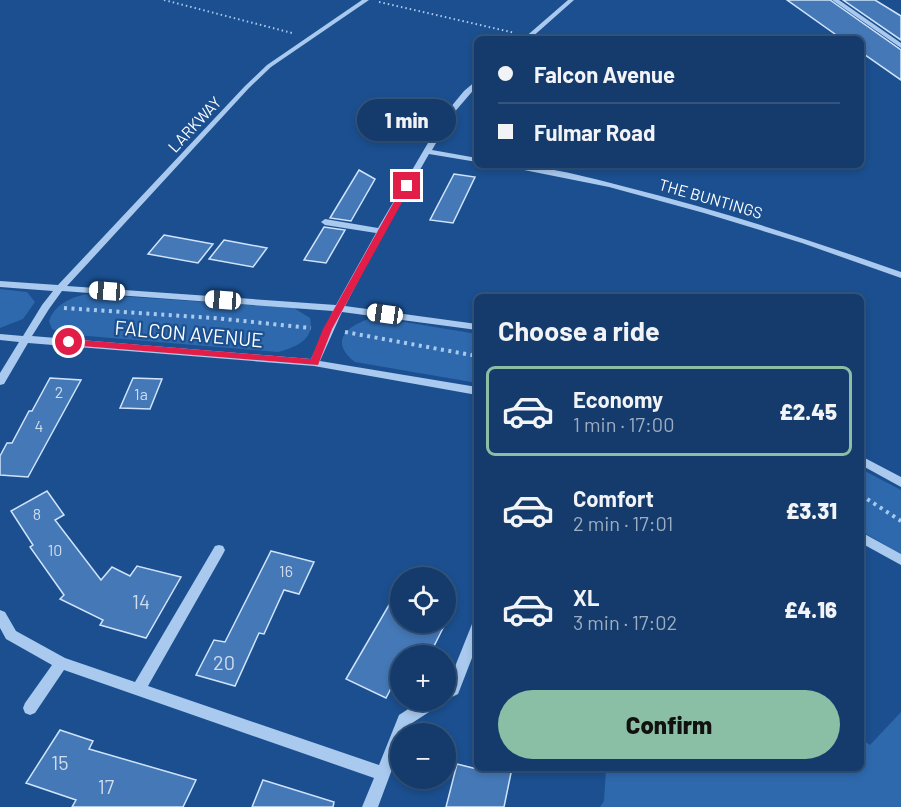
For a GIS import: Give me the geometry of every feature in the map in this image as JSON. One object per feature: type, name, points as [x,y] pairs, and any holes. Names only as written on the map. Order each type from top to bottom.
[{"type":"street","name":"LARKWAY","points":[[61,287],[269,66],[366,0]]},
{"type":"street","points":[[530,36],[571,0]]},
{"type":"street","points":[[835,0],[901,46]]},
{"type":"street","points":[[314,363],[339,308],[427,151],[450,112],[474,85]]},
{"type":"street","points":[[427,151],[474,159]]},
{"type":"street","name":"THE BUNTINGS","points":[[525,168],[613,185],[727,217],[901,275]]},
{"type":"street","points":[[325,222],[381,231]]},
{"type":"street","name":"FALCON AVENUE","points":[[0,284],[339,308],[474,327]]},
{"type":"street","points":[[0,381],[45,307],[61,287]]},
{"type":"street","name":"FALCON AVENUE","points":[[0,337],[314,363],[474,390]]},
{"type":"street","points":[[864,462],[901,482]]},
{"type":"street","points":[[864,539],[901,560]]},
{"type":"street","points":[[139,689],[219,550]]},
{"type":"street","points":[[0,616],[11,635],[61,663],[382,773]]},
{"type":"street","points":[[456,680],[474,636]]},
{"type":"street","points":[[30,708],[61,663]]},
{"type":"street","points":[[370,807],[404,720],[418,711]]},
{"type":"path","points":[[164,0],[310,37]]},
{"type":"path","points":[[372,0],[520,36]]},
{"type":"path","points":[[45,307],[214,318],[328,329],[474,355]]},
{"type":"path","points":[[864,497],[901,521]]},
{"type":"shaded area","points":[[0,289],[27,292],[35,302],[23,319],[0,328]]},
{"type":"shaded area","points":[[88,294],[294,308],[310,318],[311,326],[310,332],[303,341],[278,352],[64,334],[52,329],[49,321],[59,306],[70,299]]},
{"type":"shaded area","points":[[374,317],[474,334],[474,382],[355,362],[347,354],[342,340],[350,329]]},
{"type":"shaded area","points":[[864,471],[901,490],[901,554],[864,533]]},
{"type":"shaded area","points":[[901,712],[901,807],[600,807],[604,801],[606,771],[864,771],[864,741],[870,745]]},
{"type":"building","points":[[787,0],[830,0],[901,50],[901,80],[864,54],[864,36],[838,36]]},
{"type":"building","points":[[843,0],[875,0],[901,16],[901,40]]},
{"type":"building","points":[[359,170],[375,179],[351,221],[330,218]]},
{"type":"building","points":[[454,174],[475,177],[453,223],[430,220]]},
{"type":"building","points":[[324,227],[345,230],[326,263],[304,260]]},
{"type":"building","points":[[164,235],[213,244],[198,263],[148,254]]},
{"type":"building","points":[[224,240],[267,248],[253,267],[209,259]]},
{"type":"building","points":[[50,378],[81,380],[28,477],[0,475],[0,456],[7,443],[12,443]]},
{"type":"building","points":[[133,378],[162,379],[150,409],[120,408]]},
{"type":"building","points":[[47,491],[64,515],[55,520],[101,580],[112,567],[130,576],[137,566],[181,577],[146,638],[100,625],[103,620],[60,599],[64,595],[30,547],[33,545],[11,511]]},
{"type":"building","points":[[271,551],[314,562],[299,594],[284,590],[264,634],[259,633],[235,686],[196,675],[214,640],[225,642]]},
{"type":"building","points":[[390,603],[390,633],[440,633],[434,645],[390,645],[390,690],[386,698],[346,679]]},
{"type":"building","points":[[60,730],[93,741],[89,749],[196,780],[183,807],[72,807],[76,800],[26,783]]},
{"type":"building","points":[[457,764],[474,768],[474,771],[511,771],[504,807],[446,807],[451,789],[456,789]]},
{"type":"building","points":[[263,780],[334,802],[333,807],[252,807]]},
{"type":"route","points":[[69,342],[314,363],[328,329],[407,186]]}]
